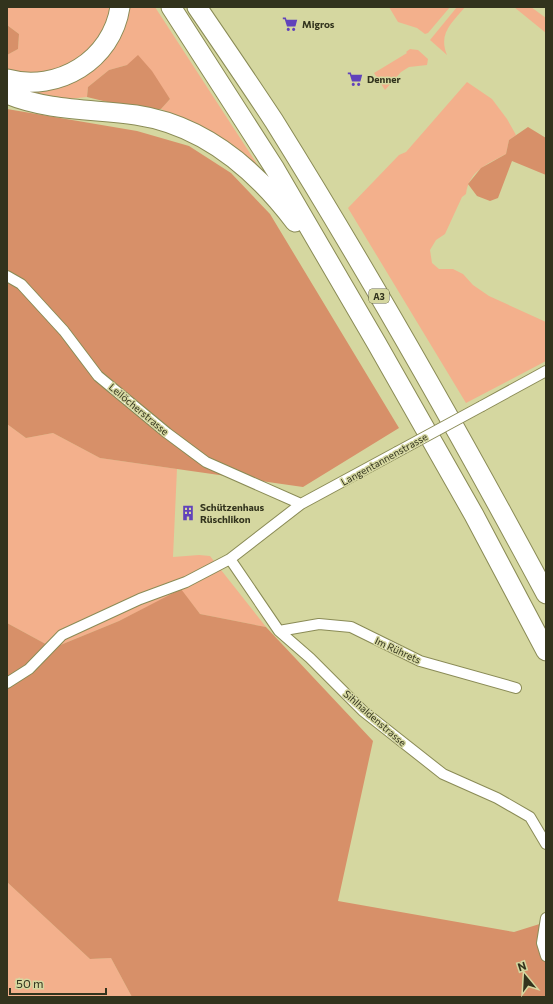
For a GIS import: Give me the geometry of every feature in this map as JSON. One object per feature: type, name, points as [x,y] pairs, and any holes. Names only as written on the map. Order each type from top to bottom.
[{"type":"highway","points":[[7,79],[23,82],[43,82],[64,76],[82,67],[96,55],[108,40],[116,23],[120,7]]},
{"type":"highway","name":"A3","points":[[171,7],[275,169],[470,508],[546,651]]},
{"type":"highway","name":"A3","points":[[197,7],[273,120],[355,256],[437,396],[546,594]]},
{"type":"highway","points":[[7,94],[42,105],[153,118],[178,126],[208,140],[241,163],[271,193],[343,287]]},
{"type":"street","name":"Leilöcherstrasse","points":[[7,276],[21,284],[64,331],[98,376],[167,433],[206,462],[301,504]]},
{"type":"street","name":"Langentannenstrasse","points":[[7,683],[29,669],[62,634],[140,599],[186,582],[230,559],[301,504],[482,406],[545,374]]},
{"type":"street","name":"Sihlhaldenstrasse","points":[[230,559],[279,630],[310,658],[363,711],[443,774],[497,798],[530,817],[546,844]]},
{"type":"street","name":"Im Rührets","points":[[279,630],[319,624],[351,627],[420,661],[516,688]]},
{"type":"street","points":[[546,918],[542,943],[546,956]]},
{"type":"shaded area","points":[[7,7],[113,7],[107,29],[83,59],[45,75],[7,71],[7,55],[18,49],[19,34],[7,25]]},
{"type":"shaded area","points":[[130,7],[155,7],[266,178],[207,133],[161,109],[170,99],[164,91],[127,65],[109,70],[88,87],[87,97],[49,101],[29,96],[26,89],[51,89],[127,19]]},
{"type":"shaded area","points":[[389,7],[450,7],[428,33],[425,34],[417,28],[398,22]]},
{"type":"shaded area","points":[[457,7],[465,7],[451,23],[445,34],[444,40],[447,55],[430,40]]},
{"type":"shaded area","points":[[514,7],[531,7],[546,18],[546,33]]},
{"type":"shaded area","points":[[7,25],[19,34],[18,49],[7,55]]},
{"type":"shaded area","points":[[410,49],[418,50],[428,59],[427,65],[409,67],[401,72],[385,90],[374,73],[407,53],[406,52]]},
{"type":"shaded area","points":[[138,55],[152,71],[170,99],[161,109],[144,111],[87,97],[88,87],[109,70],[127,65]]},
{"type":"shaded area","points":[[467,82],[492,99],[507,119],[516,135],[509,140],[506,154],[480,169],[471,179],[466,194],[462,197],[445,234],[436,240],[430,250],[432,263],[439,269],[453,269],[463,274],[473,285],[489,296],[546,322],[546,361],[466,403],[348,208],[399,155],[406,152]]},
{"type":"shaded area","points":[[7,109],[137,131],[189,146],[231,173],[270,214],[399,428],[303,487],[100,458],[53,433],[26,438],[7,424]]},
{"type":"shaded area","points":[[528,127],[546,138],[546,175],[512,161],[498,198],[490,201],[477,196],[468,184],[481,168],[506,154],[509,140]]},
{"type":"shaded area","points":[[7,424],[26,438],[53,433],[100,458],[177,469],[173,557],[199,555],[210,556],[266,627],[200,614],[181,590],[119,621],[53,648],[7,623]]},
{"type":"shaded area","points":[[181,589],[200,614],[266,627],[373,741],[338,901],[514,932],[546,922],[546,997],[132,997],[111,958],[90,959],[7,882],[7,623],[53,648],[119,621]]},
{"type":"shaded area","points":[[7,882],[90,959],[111,958],[132,997],[7,997]]},
{"type":"place","name":"Migros","points":[[290,24]]},
{"type":"place","name":"Denner","points":[[355,79]]},
{"type":"place","name":"Schützenhaus Rüschlikon","points":[[188,513]]}]
